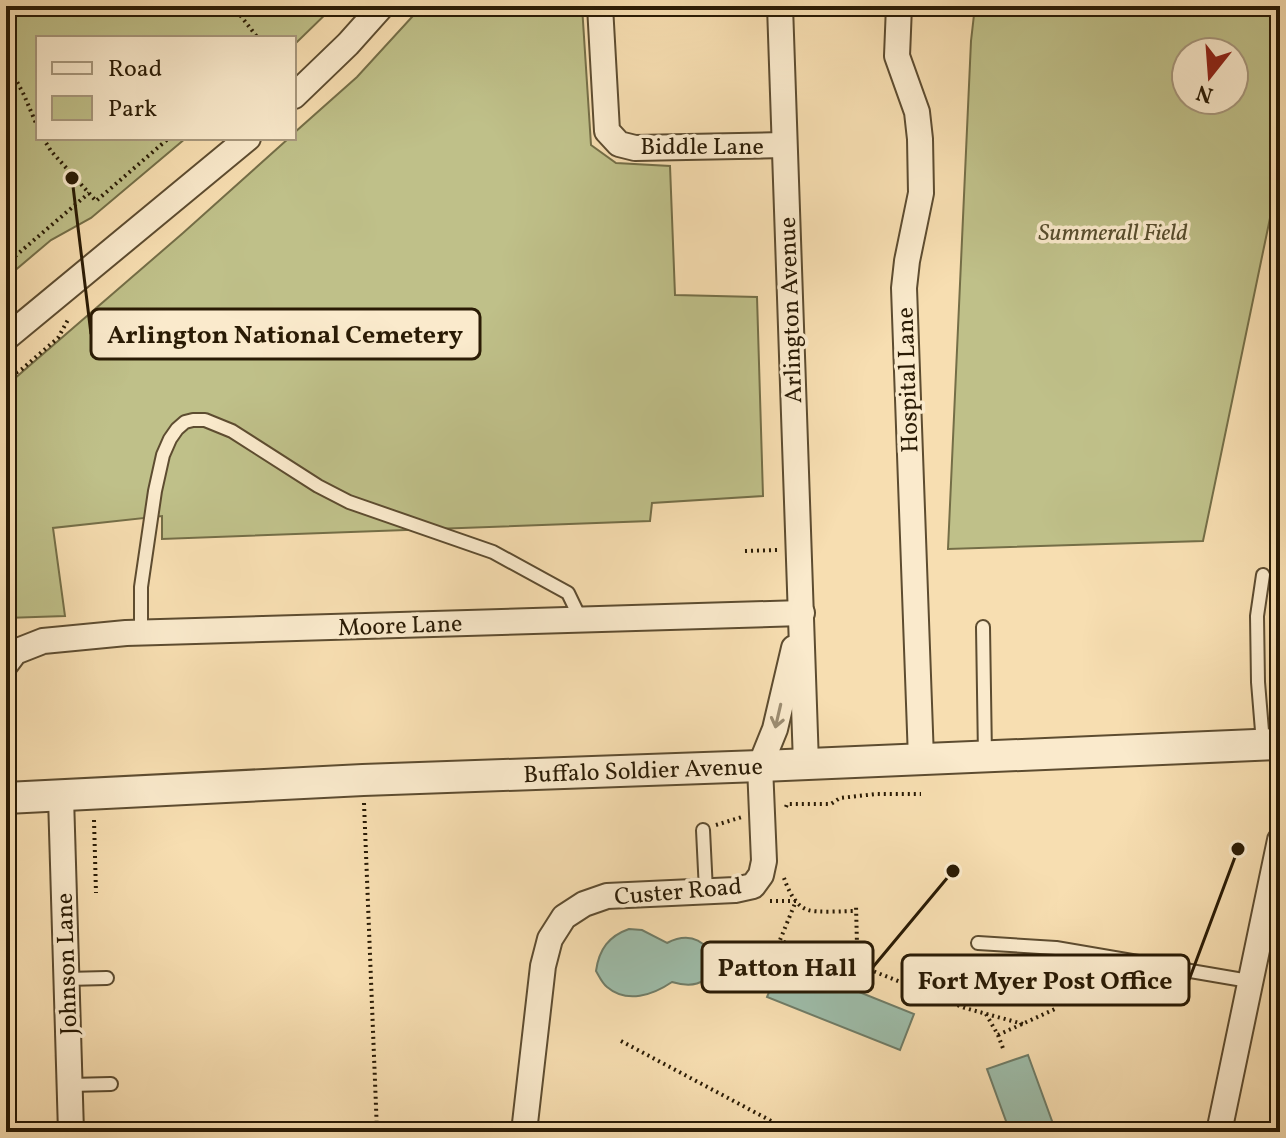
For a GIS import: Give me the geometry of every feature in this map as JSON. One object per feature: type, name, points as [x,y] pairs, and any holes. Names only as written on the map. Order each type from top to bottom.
[{"type":"street","points":[[296,94],[382,6]]},
{"type":"street","name":"Biddle Lane","points":[[600,6],[607,131],[619,144],[635,148],[784,145]]},
{"type":"street","name":"Arlington Avenue","points":[[780,6],[806,764]]},
{"type":"street","name":"Hospital Lane","points":[[899,6],[897,56],[917,112],[920,139],[921,193],[904,288],[921,759]]},
{"type":"street","points":[[6,338],[246,140]]},
{"type":"street","name":"Arlington Avenue","points":[[760,766],[775,729],[802,613]]},
{"type":"street","name":"Moore Lane","points":[[6,664],[15,652],[43,641],[141,633],[802,613]]},
{"type":"street","name":"Buffalo Soldier Avenue","points":[[6,798],[363,780],[1272,744]]},
{"type":"street","name":"Custer Road","points":[[524,1132],[543,966],[550,939],[564,917],[584,904],[607,896],[735,890],[753,886],[761,875],[764,861],[760,766]]},
{"type":"street","name":"Johnson Lane","points":[[61,797],[71,1132]]},
{"type":"street","points":[[1219,1132],[1280,840]]},
{"type":"lane","points":[[141,633],[141,587],[163,455],[177,429],[193,420],[205,420],[232,431],[318,486],[349,502],[493,552],[568,593],[581,620]]},
{"type":"lane","points":[[1263,575],[1257,616],[1258,682],[1272,744]]},
{"type":"lane","points":[[983,627],[985,756]]},
{"type":"lane","points":[[703,830],[706,891]]},
{"type":"lane","points":[[978,943],[1056,948],[1249,981]]},
{"type":"lane","points":[[66,979],[107,978]]},
{"type":"lane","points":[[70,1085],[111,1084]]},
{"type":"path","points":[[233,6],[256,36]]},
{"type":"path","points":[[6,61],[36,123]]},
{"type":"path","points":[[44,140],[96,201],[167,140]]},
{"type":"path","points":[[6,264],[89,193]]},
{"type":"path","points":[[745,551],[800,549]]},
{"type":"path","points":[[780,818],[787,804],[831,804],[840,798],[876,794],[921,794]]},
{"type":"path","points":[[364,797],[377,1132]]},
{"type":"path","points":[[94,809],[96,893]]},
{"type":"path","points":[[703,830],[745,817]]},
{"type":"path","points":[[783,873],[796,901],[808,910],[856,908],[857,945],[852,963]]},
{"type":"path","points":[[763,900],[796,901]]},
{"type":"path","points":[[796,901],[780,940],[798,949],[838,957],[965,1008],[1023,1024]]},
{"type":"path","points":[[998,1035],[1055,1009]]},
{"type":"path","points":[[986,1014],[1004,1051]]},
{"type":"path","points":[[621,1041],[775,1123],[775,1132]]},
{"type":"green space","points":[[6,6],[334,6],[296,43],[296,36],[36,36],[36,140],[184,140],[91,218],[51,240],[6,278]]},
{"type":"green space","points":[[422,6],[582,6],[591,145],[616,163],[670,166],[675,295],[757,297],[763,496],[652,503],[650,521],[162,539],[162,516],[53,528],[65,616],[6,618],[6,386],[287,140],[296,140],[296,131],[357,77]]},
{"type":"green space","name":"Summerall Field","points":[[975,6],[1280,6],[1280,170],[1203,541],[948,549]]},
{"type":"shaded area","points":[[629,929],[642,930],[667,943],[684,938],[698,941],[707,949],[712,960],[711,971],[704,980],[691,984],[672,982],[640,996],[615,992],[605,985],[596,971],[597,963],[602,950],[611,940]]},
{"type":"shaded area","points":[[782,961],[914,1014],[900,1050],[767,997]]},
{"type":"shaded area","points":[[1028,1055],[1056,1132],[1010,1132],[987,1069]]},
{"type":"place","name":"Arlington National Cemetery","points":[[72,178]]},
{"type":"place","name":"Fort Myer Post Office","points":[[1238,849]]},
{"type":"place","name":"Patton Hall","points":[[953,871]]}]
